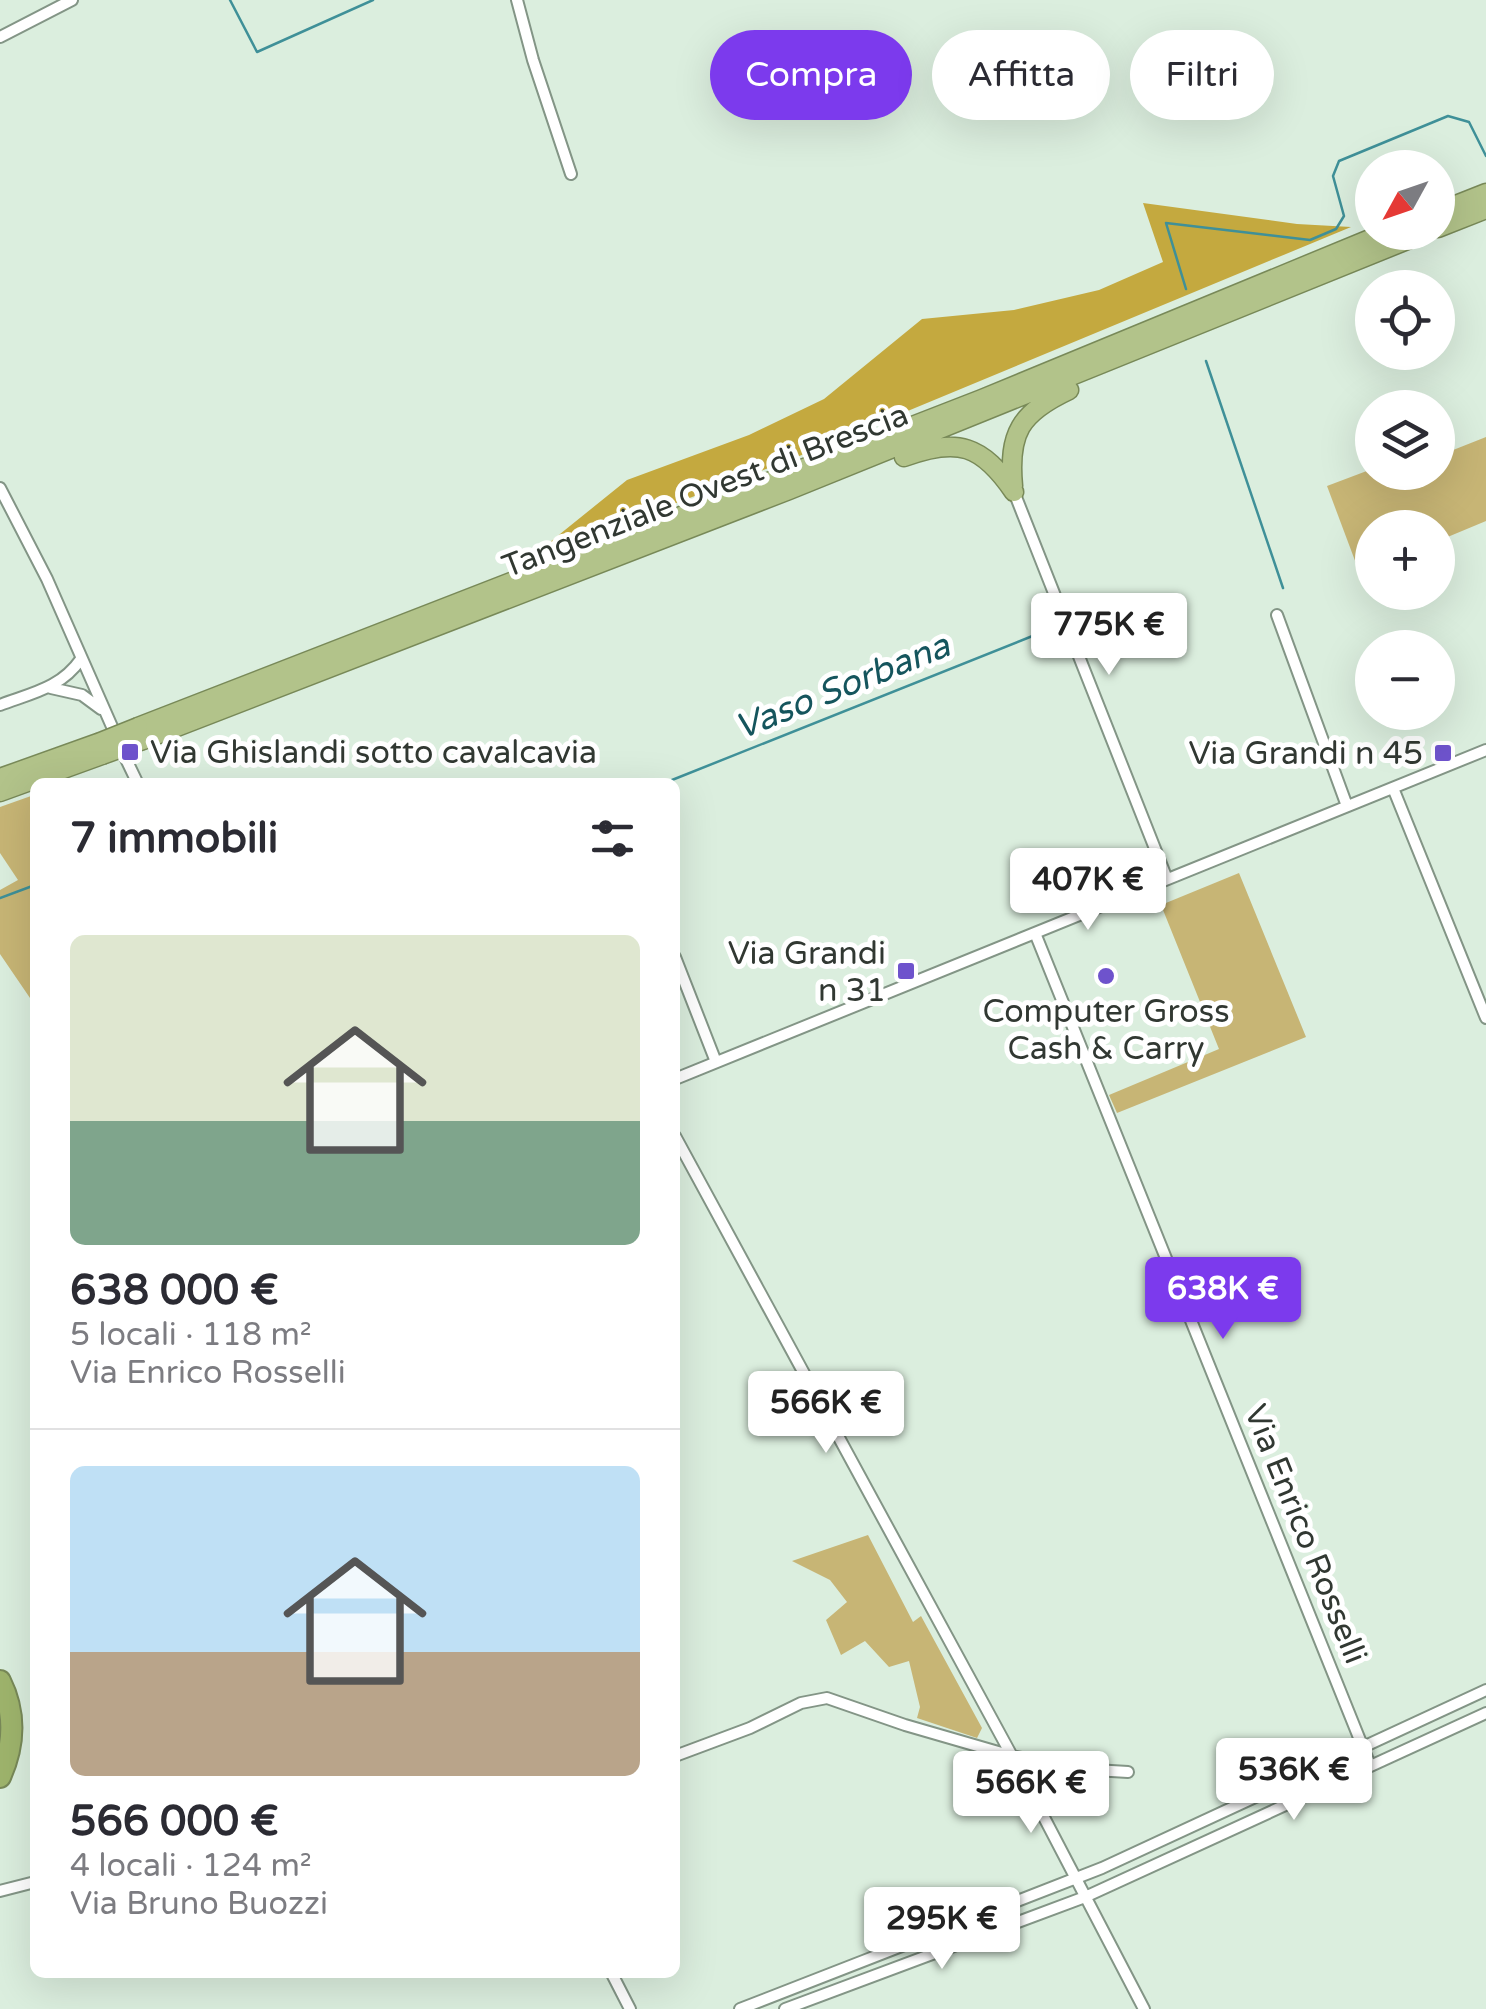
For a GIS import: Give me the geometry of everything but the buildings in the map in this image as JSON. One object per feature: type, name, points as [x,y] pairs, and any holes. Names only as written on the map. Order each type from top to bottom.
[{"type":"highway","points":[[1455,205],[1486,193]]},
{"type":"highway","points":[[1455,221],[1486,208]]},
{"type":"highway","name":"Tangenziale Ovest di Brescia","points":[[33,778],[964,406],[1355,245]]},
{"type":"highway","name":"Tangenziale Ovest di Brescia","points":[[140,733],[789,490],[1383,250]]},
{"type":"highway","points":[[1014,492],[1012,446],[1028,416],[1046,402],[1113,370],[1152,345]]},
{"type":"highway","points":[[789,490],[823,486],[919,451],[958,446],[986,458],[1014,492]]},
{"type":"highway","name":"Tangenziale Ovest di Brescia","points":[[0,778],[100,749]]},
{"type":"highway","name":"Tangenziale Ovest di Brescia","points":[[0,792],[30,779]]},
{"type":"highway","points":[[0,1682],[12,1725],[8,1761],[0,1777]]},
{"type":"street","points":[[0,36],[72,0]]},
{"type":"street","points":[[517,0],[570,174]]},
{"type":"street","points":[[0,488],[47,579],[110,723],[96,703],[51,688]]},
{"type":"street","points":[[1014,492],[1167,879]]},
{"type":"street","points":[[1277,614],[1348,806]]},
{"type":"street","points":[[0,705],[51,688],[70,674],[80,659]]},
{"type":"street","points":[[680,1076],[1486,750]]},
{"type":"street","points":[[126,757],[135,778]]},
{"type":"street","points":[[1393,788],[1486,1018]]},
{"type":"street","name":"Via Enrico Rosselli","points":[[1036,933],[1370,1766]]},
{"type":"street","points":[[680,970],[716,1062]]},
{"type":"street","points":[[680,1145],[1012,1756],[1144,2009]]},
{"type":"street","points":[[740,2009],[1076,1878],[1486,1690]]},
{"type":"street","points":[[680,1754],[750,1728],[801,1702],[826,1698],[1012,1756],[1128,1772]]},
{"type":"street","points":[[785,2009],[1085,1897],[1486,1713]]},
{"type":"street","points":[[0,1891],[30,1883]]},
{"type":"street","points":[[614,1978],[630,2009]]},
{"type":"shaded area","points":[[1143,203],[1297,224],[1351,227],[792,459],[529,559],[627,480],[749,435],[824,399],[922,319],[1014,310],[1099,290],[1163,262]]},
{"type":"shaded area","points":[[1486,437],[1486,521],[1455,534],[1455,510],[1355,510],[1355,561],[1327,486],[1355,475],[1355,490],[1455,490],[1455,449]]},
{"type":"shaded area","points":[[30,796],[30,998],[0,954],[0,890],[18,880],[0,853],[0,807]]},
{"type":"shaded area","points":[[1239,873],[1306,1037],[1117,1113],[1109,1095],[1219,1049],[1161,905]]},
{"type":"shaded area","points":[[868,1535],[913,1622],[921,1616],[982,1728],[977,1738],[917,1718],[920,1707],[909,1661],[889,1667],[865,1641],[841,1655],[826,1620],[847,1602],[830,1580],[792,1561]]},
{"type":"waterway","points":[[230,0],[257,52],[373,0]]},
{"type":"waterway","points":[[1186,289],[1166,223],[1310,240],[1336,229],[1344,216],[1333,176],[1339,161],[1448,116],[1469,122],[1486,156]]},
{"type":"waterway","points":[[1206,361],[1283,588]]},
{"type":"waterway","name":"Vaso Sorbana","points":[[677,778],[1035,635]]},
{"type":"waterway","name":"Vaso Sorbana","points":[[0,898],[30,887]]},
{"type":"place","name":"Via Ghislandi sotto cavalcavia","points":[[130,752]]},
{"type":"place","name":"Via Grandi n 45","points":[[1443,753]]},
{"type":"place","name":"Via Grandi n 31","points":[[906,971]]},
{"type":"place","name":"Computer Gross Cash & Carry","points":[[1106,976]]}]
